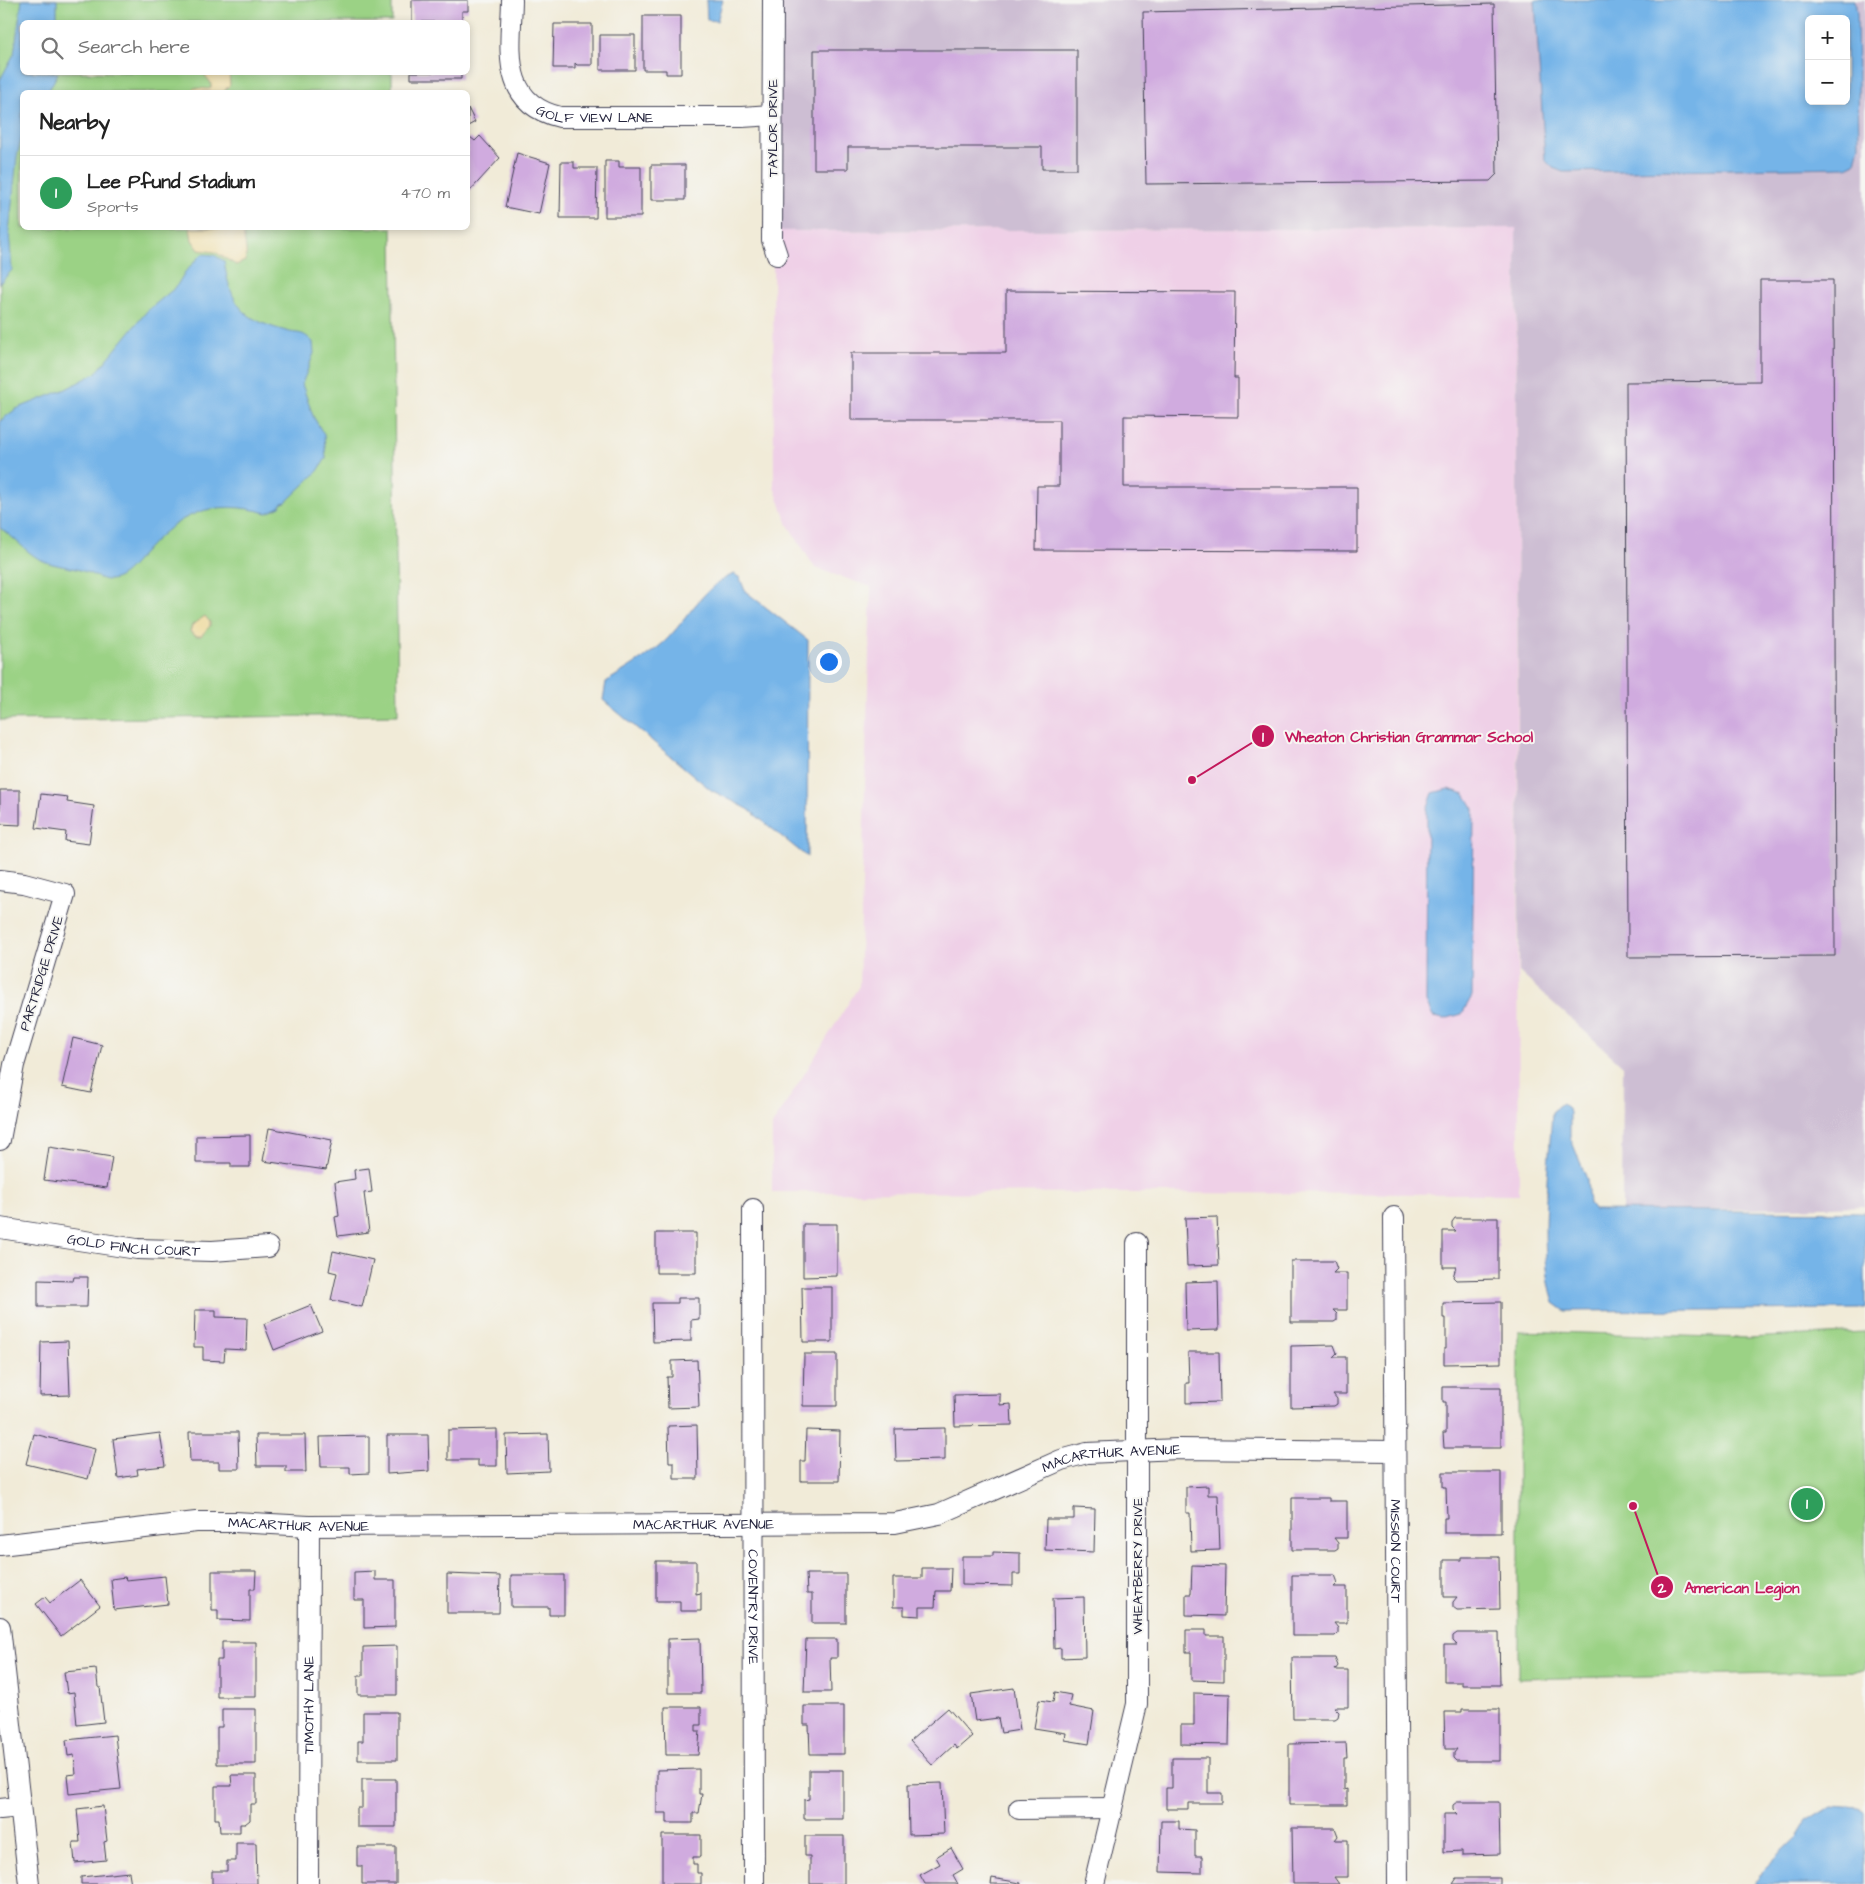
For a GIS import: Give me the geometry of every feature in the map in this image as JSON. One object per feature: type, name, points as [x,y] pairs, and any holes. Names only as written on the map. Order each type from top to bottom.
[{"type":"street","name":"GOLF VIEW LANE","points":[[512,0],[512,74],[525,99],[534,108],[560,117],[742,117],[772,115]]},
{"type":"street","name":"TAYLOR DRIVE","points":[[773,0],[772,240],[777,256]]},
{"type":"street","name":"PARTRIDGE DRIVE","points":[[0,880],[24,883],[65,894],[14,1065],[0,1140]]},
{"type":"street","name":"COVENTRY DRIVE","points":[[754,1209],[754,1884]]},
{"type":"street","name":"MISSION COURT","points":[[1394,1217],[1398,1884]]},
{"type":"street","name":"GOLD FINCH COURT","points":[[0,1228],[137,1250],[212,1251],[268,1247]]},
{"type":"street","name":"WHEATBERRY DRIVE","points":[[1094,1884],[1134,1718],[1138,1689],[1137,1243]]},
{"type":"street","name":"MACARTHUR AVENUE","points":[[0,1545],[196,1522],[309,1526],[895,1523],[922,1519],[964,1504],[1061,1460],[1087,1453],[1137,1451],[1395,1451]]},
{"type":"street","name":"TIMOTHY LANE","points":[[308,1884],[309,1526]]},
{"type":"street","points":[[0,1627],[29,1884]]},
{"type":"street","points":[[0,1809],[20,1806]]},
{"type":"street","points":[[1019,1809],[1112,1808]]},
{"type":"shaded area","points":[[777,0],[1865,0],[1865,1206],[1622,1212],[1623,1066],[1519,972],[1516,228],[773,231]]},
{"type":"shaded area","points":[[1516,228],[1519,1194],[772,1192],[772,1126],[859,986],[871,587],[815,568],[788,525],[774,487],[773,231]]},
{"type":"green space","points":[[0,0],[392,0],[392,20],[20,20],[20,75],[392,75],[392,90],[20,90],[20,230],[392,230],[398,715],[0,720]]},
{"type":"green space","points":[[1518,1331],[1748,1338],[1865,1332],[1865,1671],[1518,1679]]},
{"type":"sand","points":[[205,75],[229,75],[230,85],[225,90],[192,90],[194,88],[209,89],[211,83]]},
{"type":"sand","points":[[190,230],[244,230],[245,261],[236,265],[215,252],[199,250],[192,240]]},
{"type":"sand","points":[[205,616],[210,622],[210,626],[201,636],[196,636],[190,632],[192,625]]},
{"type":"water","points":[[22,0],[57,0],[57,20],[20,20],[20,75],[57,75],[49,90],[20,90],[20,144],[9,232],[12,270],[0,283],[0,80],[14,54]]},
{"type":"water","points":[[706,0],[723,0],[717,21],[707,20]]},
{"type":"water","points":[[1535,0],[1855,0],[1857,14],[1859,145],[1855,163],[1847,167],[1563,172],[1553,168],[1545,160]]},
{"type":"water","points":[[202,254],[214,255],[224,261],[230,289],[235,300],[249,315],[271,326],[303,334],[313,342],[314,353],[302,384],[313,416],[324,435],[326,458],[318,471],[286,502],[282,503],[280,507],[267,513],[229,507],[197,513],[168,529],[127,571],[115,579],[105,580],[80,570],[51,564],[39,559],[0,528],[0,421],[16,409],[66,389],[96,373],[147,311],[176,287],[185,272]]},
{"type":"water","points":[[734,574],[740,578],[745,591],[808,640],[807,857],[748,809],[711,790],[603,700],[606,682],[663,643],[714,586]]},
{"type":"water","points":[[1448,789],[1465,794],[1474,809],[1472,996],[1462,1014],[1444,1019],[1433,1017],[1426,1002],[1427,809],[1433,793]]},
{"type":"water","points":[[1562,1104],[1570,1111],[1570,1137],[1587,1179],[1589,1204],[1593,1210],[1865,1212],[1865,1309],[1565,1311],[1554,1303],[1546,1259],[1545,1234],[1552,1112]]},
{"type":"water","points":[[1831,1806],[1860,1808],[1865,1811],[1865,1884],[1755,1884],[1762,1871],[1798,1836],[1807,1821]]},
{"type":"building","points":[[412,0],[468,0],[468,11],[462,11],[462,20],[412,20]]},
{"type":"building","points":[[1494,4],[1497,174],[1490,181],[1146,184],[1143,12]]},
{"type":"building","points":[[643,16],[681,16],[681,74],[666,74],[666,70],[643,70]]},
{"type":"building","points":[[554,24],[592,24],[592,65],[577,65],[575,63],[575,68],[553,68]]},
{"type":"building","points":[[600,35],[635,35],[635,70],[600,70]]},
{"type":"building","points":[[814,50],[1077,50],[1077,169],[1042,169],[1042,147],[848,147],[848,169],[814,169]]},
{"type":"building","points":[[411,75],[461,75],[461,79],[411,79]]},
{"type":"building","points":[[470,112],[475,122],[470,125]]},
{"type":"building","points":[[480,136],[500,158],[470,191],[470,137],[475,141]]},
{"type":"building","points":[[517,153],[550,163],[539,214],[505,207]]},
{"type":"building","points":[[605,161],[619,161],[619,167],[641,167],[641,217],[605,217]]},
{"type":"building","points":[[561,162],[574,162],[574,168],[597,168],[596,218],[560,218]]},
{"type":"building","points":[[651,165],[685,165],[685,200],[651,200]]},
{"type":"building","points":[[1760,280],[1833,280],[1835,956],[1628,957],[1626,382],[1760,381]]},
{"type":"building","points":[[1006,291],[1235,292],[1234,378],[1238,378],[1238,417],[1124,416],[1124,487],[1357,487],[1357,551],[1036,550],[1037,486],[1059,486],[1059,420],[851,420],[851,353],[1006,353]]},
{"type":"building","points":[[0,790],[20,790],[20,825],[0,824]]},
{"type":"building","points":[[41,794],[68,797],[67,802],[94,806],[89,844],[65,841],[66,832],[36,828]]},
{"type":"building","points":[[73,1038],[102,1045],[91,1093],[62,1087]]},
{"type":"building","points":[[269,1128],[332,1140],[326,1170],[263,1161]]},
{"type":"building","points":[[250,1135],[250,1167],[231,1167],[231,1163],[196,1163],[196,1136]]},
{"type":"building","points":[[49,1147],[112,1157],[107,1188],[44,1180]]},
{"type":"building","points":[[369,1168],[372,1192],[364,1193],[369,1232],[338,1236],[335,1217],[339,1216],[335,1182],[355,1179],[354,1170]]},
{"type":"building","points":[[1217,1217],[1219,1265],[1187,1266],[1185,1218]]},
{"type":"building","points":[[1455,1218],[1498,1218],[1498,1279],[1456,1280],[1453,1277],[1456,1267],[1443,1267],[1443,1231],[1456,1231],[1452,1227],[1452,1222]]},
{"type":"building","points":[[803,1224],[837,1224],[837,1276],[803,1277]]},
{"type":"building","points":[[656,1233],[696,1233],[696,1273],[656,1273]]},
{"type":"building","points":[[333,1251],[373,1260],[362,1307],[331,1300],[337,1273],[329,1271]]},
{"type":"building","points":[[1291,1261],[1334,1261],[1337,1269],[1333,1273],[1347,1273],[1347,1310],[1333,1310],[1337,1314],[1337,1320],[1334,1322],[1291,1322]]},
{"type":"building","points":[[74,1277],[88,1277],[87,1307],[38,1307],[38,1280],[73,1281]]},
{"type":"building","points":[[1218,1281],[1219,1330],[1186,1331],[1185,1282]]},
{"type":"building","points":[[802,1287],[832,1287],[832,1342],[803,1342]]},
{"type":"building","points":[[678,1298],[699,1298],[699,1319],[691,1320],[691,1341],[653,1342],[652,1303],[678,1303]]},
{"type":"building","points":[[1501,1302],[1501,1363],[1444,1364],[1446,1318],[1443,1318],[1443,1303]]},
{"type":"building","points":[[311,1305],[322,1331],[274,1350],[264,1324]]},
{"type":"building","points":[[195,1310],[216,1310],[216,1317],[247,1318],[246,1350],[225,1349],[224,1361],[203,1360],[203,1347],[194,1347]]},
{"type":"building","points":[[68,1341],[70,1395],[40,1396],[41,1342]]},
{"type":"building","points":[[1334,1345],[1337,1353],[1333,1357],[1346,1357],[1346,1394],[1333,1394],[1337,1399],[1337,1404],[1334,1406],[1291,1407],[1291,1346]]},
{"type":"building","points":[[1188,1352],[1219,1352],[1220,1402],[1186,1403],[1186,1383],[1189,1383]]},
{"type":"building","points":[[804,1354],[837,1354],[837,1406],[803,1406]]},
{"type":"building","points":[[697,1360],[699,1407],[668,1408],[667,1377],[672,1377],[672,1361]]},
{"type":"building","points":[[1443,1387],[1501,1387],[1501,1448],[1444,1448],[1443,1433],[1446,1433],[1446,1402],[1443,1402]]},
{"type":"building","points":[[1000,1394],[1000,1405],[1011,1404],[1012,1425],[955,1426],[954,1395]]},
{"type":"building","points":[[697,1425],[698,1479],[674,1479],[674,1463],[669,1463],[668,1426]]},
{"type":"building","points":[[945,1428],[945,1460],[896,1461],[895,1429]]},
{"type":"building","points":[[497,1429],[497,1466],[478,1466],[478,1460],[448,1460],[448,1430]]},
{"type":"building","points":[[806,1430],[840,1431],[839,1481],[801,1481],[801,1461],[805,1461]]},
{"type":"building","points":[[189,1432],[238,1432],[239,1469],[219,1469],[219,1462],[190,1462]]},
{"type":"building","points":[[160,1433],[165,1466],[137,1469],[138,1475],[118,1478],[113,1439]]},
{"type":"building","points":[[34,1434],[95,1449],[88,1479],[26,1464]]},
{"type":"building","points":[[548,1434],[549,1471],[507,1473],[506,1435]]},
{"type":"building","points":[[256,1435],[305,1435],[306,1472],[286,1472],[286,1466],[257,1466]]},
{"type":"building","points":[[387,1435],[428,1435],[429,1471],[387,1474]]},
{"type":"building","points":[[369,1436],[369,1473],[350,1474],[350,1467],[321,1467],[320,1437]]},
{"type":"building","points":[[1443,1472],[1501,1472],[1501,1533],[1444,1533],[1444,1518],[1447,1518],[1446,1487],[1443,1487]]},
{"type":"building","points":[[1208,1486],[1208,1495],[1218,1495],[1220,1550],[1191,1551],[1190,1513],[1186,1513],[1186,1487]]},
{"type":"building","points":[[1292,1498],[1329,1498],[1329,1501],[1347,1501],[1347,1538],[1334,1538],[1338,1543],[1338,1548],[1335,1550],[1292,1550]]},
{"type":"building","points":[[1074,1508],[1095,1509],[1094,1552],[1045,1550],[1046,1519],[1074,1519]]},
{"type":"building","points":[[993,1552],[1020,1553],[1020,1574],[1013,1574],[1013,1586],[962,1585],[962,1556],[993,1556]]},
{"type":"building","points":[[1461,1557],[1499,1557],[1500,1609],[1457,1610],[1453,1607],[1453,1602],[1457,1597],[1444,1597],[1444,1560],[1461,1560]]},
{"type":"building","points":[[656,1561],[696,1561],[696,1594],[701,1593],[701,1611],[680,1611],[680,1601],[656,1601]]},
{"type":"building","points":[[1192,1565],[1225,1566],[1224,1616],[1186,1615],[1186,1594],[1191,1594]]},
{"type":"building","points":[[922,1568],[951,1568],[950,1591],[936,1591],[935,1607],[920,1607],[920,1616],[904,1615],[904,1607],[893,1607],[893,1578],[922,1578]]},
{"type":"building","points":[[212,1571],[256,1571],[255,1589],[250,1589],[250,1621],[218,1620],[218,1610],[212,1610]]},
{"type":"building","points":[[375,1571],[375,1580],[395,1580],[395,1627],[364,1628],[364,1600],[354,1600],[354,1572]]},
{"type":"building","points":[[447,1574],[500,1576],[499,1613],[447,1613]]},
{"type":"building","points":[[806,1574],[846,1574],[846,1623],[812,1623],[812,1594],[807,1594]]},
{"type":"building","points":[[511,1575],[564,1575],[564,1615],[549,1615],[549,1607],[511,1607]]},
{"type":"building","points":[[1292,1575],[1335,1575],[1338,1583],[1334,1587],[1347,1587],[1347,1623],[1334,1623],[1338,1628],[1338,1633],[1335,1636],[1292,1636]]},
{"type":"building","points":[[165,1576],[168,1604],[114,1610],[111,1579],[125,1577],[126,1580]]},
{"type":"building","points":[[80,1580],[100,1606],[61,1636],[36,1604],[45,1597],[50,1603]]},
{"type":"building","points":[[1084,1597],[1085,1657],[1061,1658],[1061,1648],[1054,1649],[1053,1598]]},
{"type":"building","points":[[1186,1630],[1206,1630],[1206,1636],[1224,1636],[1224,1681],[1191,1680],[1191,1652],[1186,1652]]},
{"type":"building","points":[[1457,1633],[1499,1633],[1500,1685],[1462,1685],[1462,1682],[1444,1682],[1444,1645],[1457,1645],[1453,1641],[1453,1636]]},
{"type":"building","points":[[700,1638],[701,1693],[668,1693],[668,1639]]},
{"type":"building","points":[[806,1639],[837,1639],[837,1658],[830,1658],[831,1692],[804,1692]]},
{"type":"building","points":[[222,1642],[256,1642],[256,1697],[217,1697],[217,1660],[222,1660]]},
{"type":"building","points":[[397,1646],[397,1695],[358,1695],[358,1676],[363,1676],[363,1647]]},
{"type":"building","points":[[1292,1658],[1335,1658],[1338,1666],[1335,1670],[1348,1670],[1348,1707],[1334,1707],[1339,1712],[1338,1717],[1335,1719],[1293,1719]]},
{"type":"building","points":[[96,1669],[104,1722],[77,1725],[74,1692],[67,1693],[64,1672]]},
{"type":"building","points":[[1014,1688],[1020,1730],[1001,1733],[998,1718],[975,1721],[971,1694]]},
{"type":"building","points":[[1055,1692],[1071,1695],[1069,1706],[1094,1711],[1089,1744],[1065,1740],[1066,1733],[1034,1728],[1039,1700],[1053,1702]]},
{"type":"building","points":[[1194,1693],[1230,1694],[1229,1745],[1181,1744],[1181,1725],[1194,1725]]},
{"type":"building","points":[[804,1706],[844,1706],[844,1754],[810,1754],[809,1725],[804,1725]]},
{"type":"building","points":[[665,1707],[701,1707],[701,1725],[696,1725],[696,1731],[700,1731],[698,1755],[666,1755]]},
{"type":"building","points":[[948,1708],[972,1736],[957,1749],[954,1745],[932,1765],[910,1741]]},
{"type":"building","points":[[222,1709],[256,1709],[256,1764],[217,1764],[217,1727],[222,1727]]},
{"type":"building","points":[[1462,1709],[1500,1709],[1500,1761],[1457,1761],[1454,1758],[1454,1753],[1457,1749],[1445,1749],[1444,1712],[1462,1712]]},
{"type":"building","points":[[363,1712],[397,1712],[397,1760],[358,1760],[358,1741],[363,1741]]},
{"type":"building","points":[[115,1735],[121,1789],[69,1794],[67,1775],[76,1774],[74,1755],[68,1756],[66,1740]]},
{"type":"building","points":[[1346,1743],[1347,1758],[1344,1758],[1344,1790],[1347,1789],[1347,1805],[1289,1805],[1289,1744]]},
{"type":"building","points":[[1172,1758],[1208,1758],[1208,1793],[1222,1793],[1222,1803],[1188,1803],[1188,1809],[1166,1809],[1166,1788],[1172,1788]]},
{"type":"building","points":[[699,1769],[699,1794],[702,1794],[699,1813],[693,1813],[693,1823],[667,1823],[667,1813],[657,1813],[657,1770]]},
{"type":"building","points":[[809,1770],[843,1770],[843,1819],[804,1819],[804,1800],[809,1799]]},
{"type":"building","points":[[231,1775],[256,1775],[256,1804],[250,1804],[250,1820],[245,1824],[240,1824],[240,1832],[220,1832],[219,1819],[215,1819],[215,1786],[232,1786]]},
{"type":"building","points":[[362,1779],[396,1779],[396,1827],[357,1827],[357,1808],[362,1808]]},
{"type":"building","points":[[942,1783],[944,1834],[909,1835],[908,1784]]},
{"type":"building","points":[[1457,1802],[1499,1802],[1500,1854],[1462,1855],[1462,1851],[1444,1852],[1444,1814],[1457,1814],[1453,1810],[1453,1805]]},
{"type":"building","points":[[103,1806],[107,1841],[104,1842],[106,1860],[75,1863],[73,1842],[80,1842],[77,1809]]},
{"type":"building","points":[[1161,1821],[1179,1821],[1179,1829],[1195,1830],[1195,1856],[1202,1856],[1202,1873],[1160,1872]]},
{"type":"building","points":[[1292,1828],[1335,1828],[1338,1836],[1335,1840],[1348,1840],[1348,1877],[1334,1877],[1339,1884],[1293,1884]]},
{"type":"building","points":[[662,1835],[701,1835],[701,1857],[693,1857],[693,1864],[697,1864],[697,1873],[701,1873],[701,1884],[662,1884]]},
{"type":"building","points":[[805,1836],[844,1836],[844,1884],[810,1884],[810,1856],[805,1856]]},
{"type":"building","points":[[236,1843],[256,1843],[257,1884],[212,1884],[212,1871],[227,1871],[227,1861],[236,1861]]},
{"type":"building","points":[[357,1847],[396,1847],[396,1884],[362,1884],[362,1866],[357,1866]]},
{"type":"building","points":[[951,1848],[963,1869],[953,1875],[958,1884],[925,1884],[920,1875],[940,1864],[936,1857]]},
{"type":"building","points":[[129,1872],[131,1884],[81,1884],[81,1877]]},
{"type":"building","points":[[992,1878],[1021,1883],[1021,1884],[991,1884]]},
{"type":"building","points":[[1457,1878],[1500,1878],[1500,1884],[1453,1884]]},
{"type":"place","name":"Wheaton Christian Grammar School","points":[[1192,780]]},
{"type":"place","name":"Lee Pfund Stadium","points":[[1807,1504]]},
{"type":"place","name":"American Legion","points":[[1633,1506]]}]
